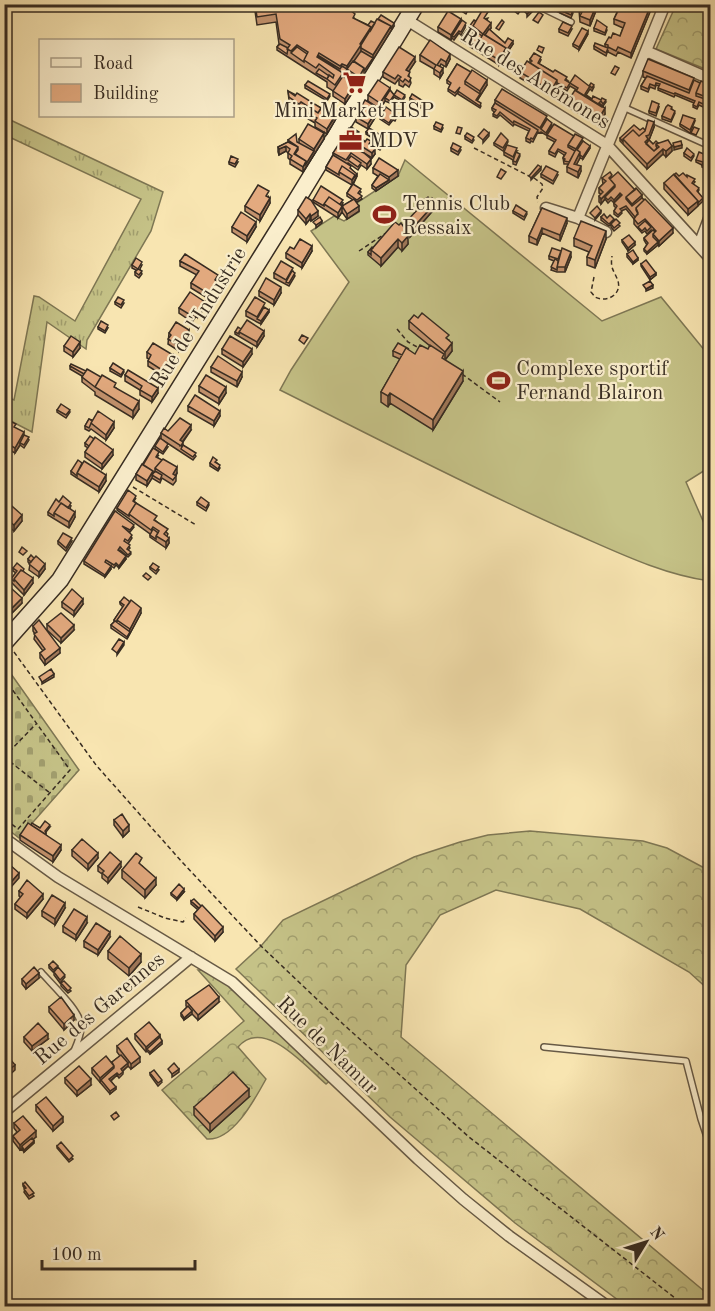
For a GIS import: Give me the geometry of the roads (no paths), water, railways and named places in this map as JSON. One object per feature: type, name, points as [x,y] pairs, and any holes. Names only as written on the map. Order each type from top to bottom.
[{"type":"street","name":"Rue de l'Industrie","points":[[9,648],[60,580],[416,4]]},
{"type":"street","points":[[578,219],[665,4]]},
{"type":"street","name":"Rue des Anémones","points":[[407,20],[607,145],[711,258]]},
{"type":"street","points":[[646,51],[711,79]]},
{"type":"street","points":[[546,207],[606,232]]},
{"type":"street","points":[[699,245],[711,216]]},
{"type":"street","name":"Rue de Namur","points":[[4,838],[58,878],[220,974],[249,996],[418,1159],[463,1198],[509,1236],[607,1306]]},
{"type":"street","name":"Rue des Garennes","points":[[4,1112],[191,957]]},
{"type":"lane","points":[[534,4],[571,22]]},
{"type":"lane","points":[[623,107],[711,146]]},
{"type":"lane","points":[[41,972],[80,1020],[81,1027],[73,1056]]},
{"type":"lane","points":[[544,1047],[686,1061],[701,1119],[711,1146]]},
{"type":"place","name":"Mini Market HSP","points":[[354,82]]},
{"type":"place","name":"MDV","points":[[351,140]]},
{"type":"place","name":"Tennis Club Ressaix","points":[[384,215]]},
{"type":"place","name":"Complexe sportif Fernand Blairon","points":[[498,380]]}]
